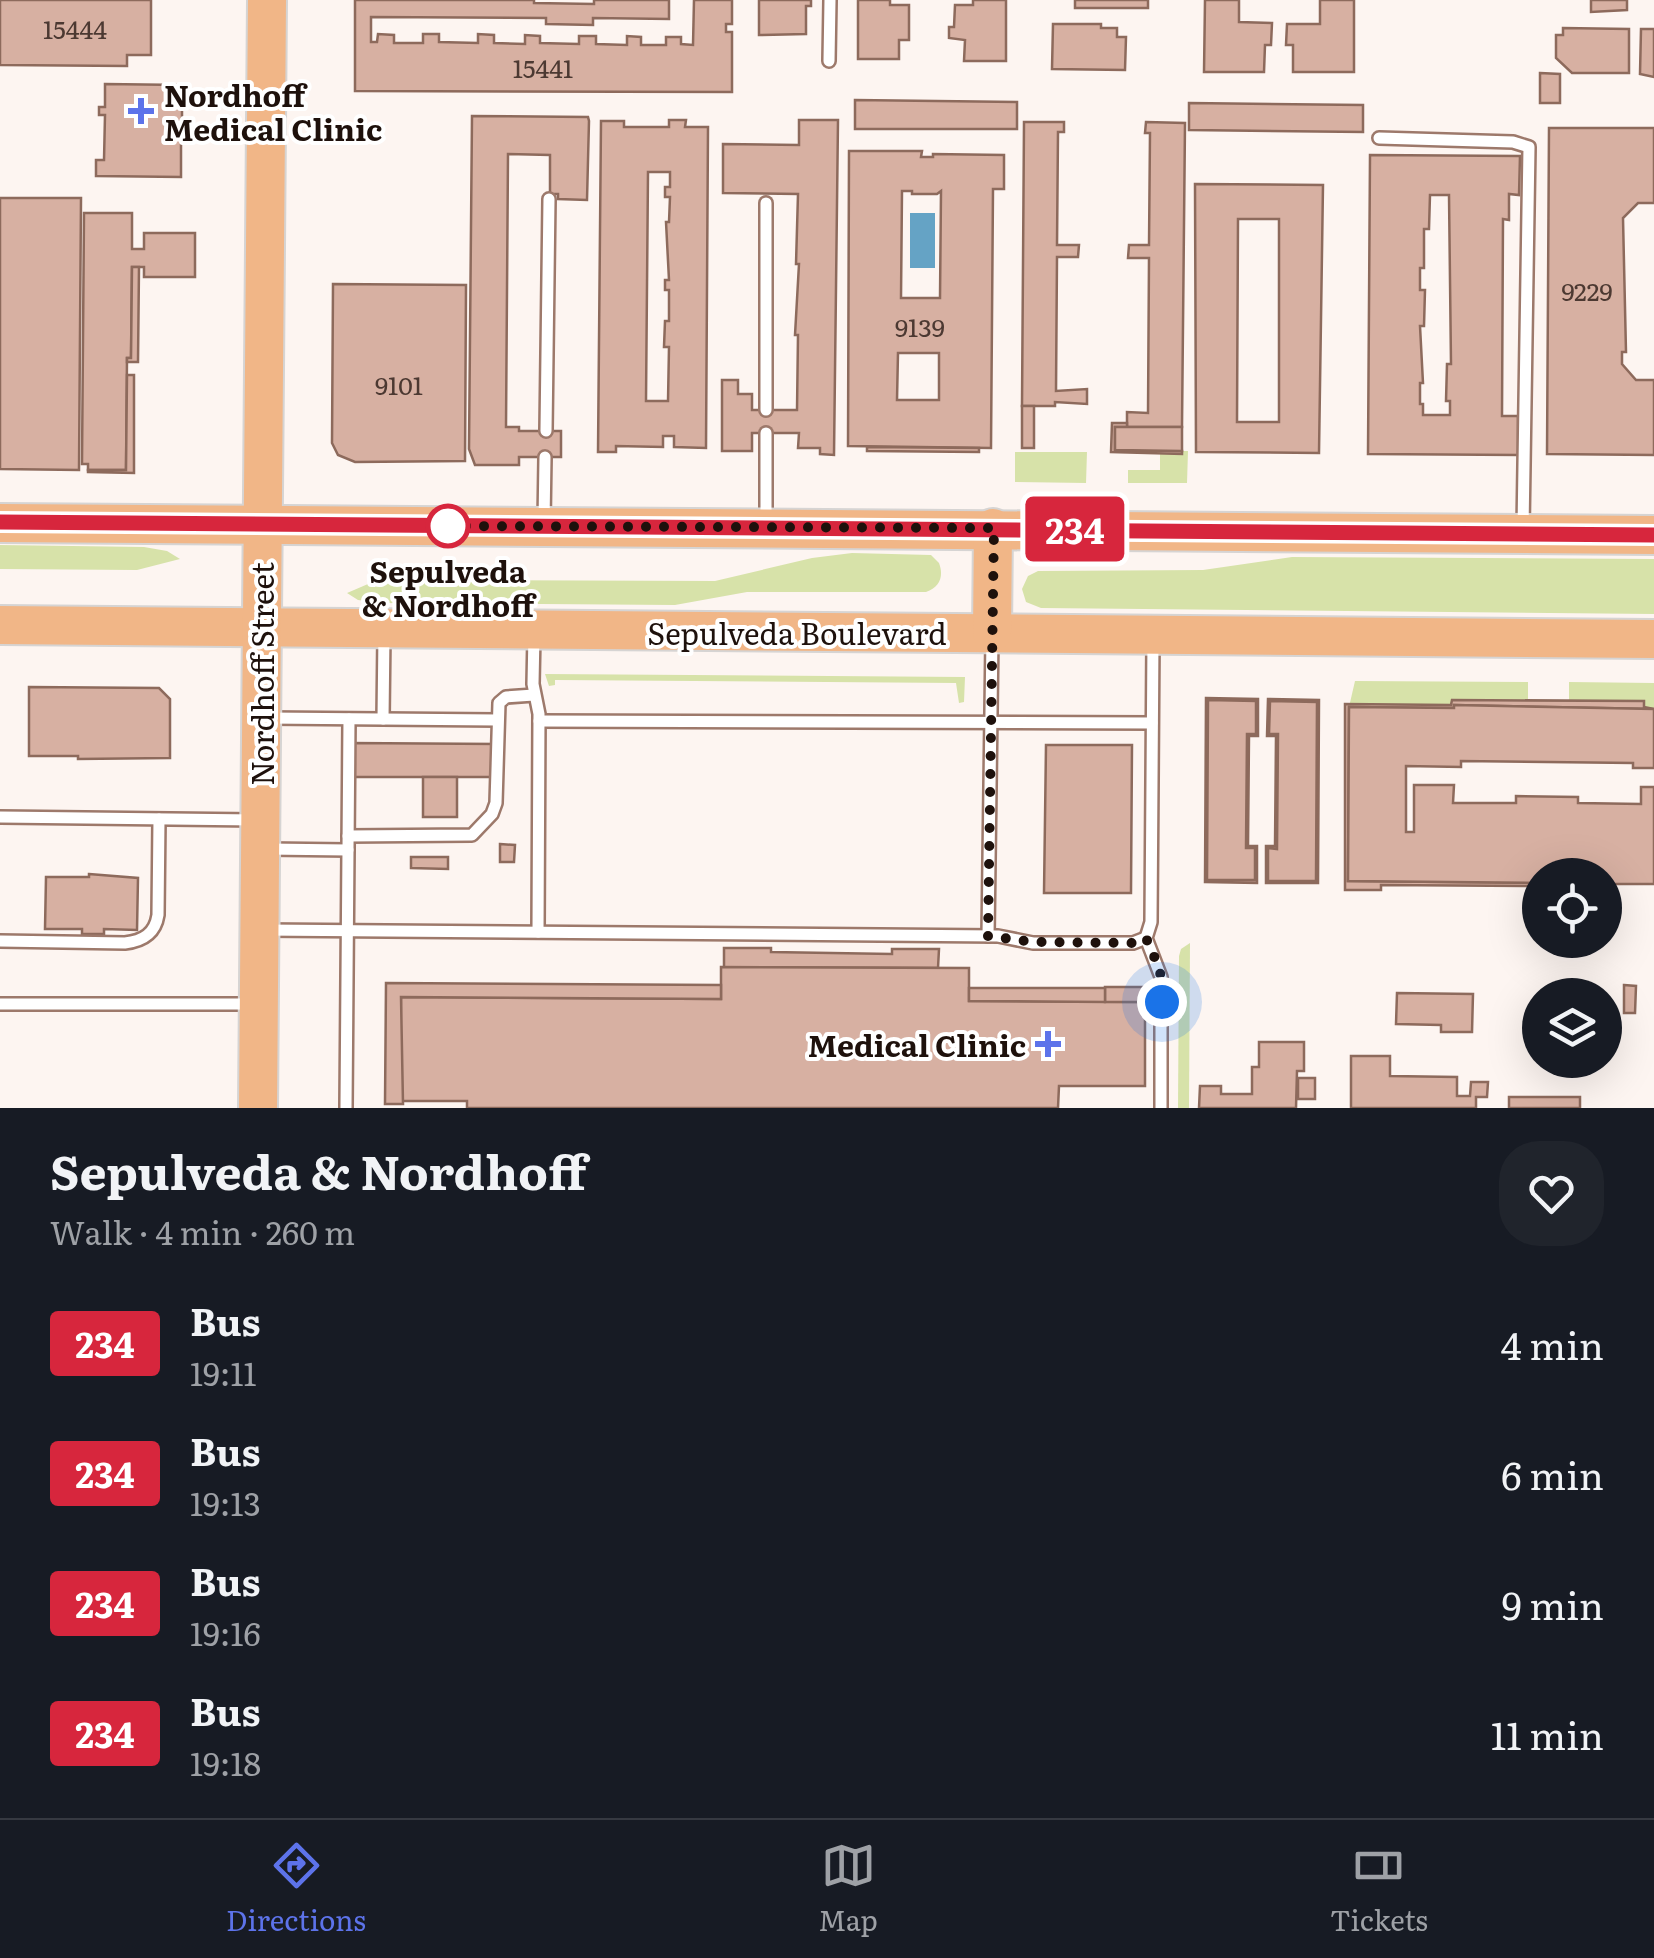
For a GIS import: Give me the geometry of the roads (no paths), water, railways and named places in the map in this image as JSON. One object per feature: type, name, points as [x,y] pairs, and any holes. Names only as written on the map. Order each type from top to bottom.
[{"type":"main road","name":"Nordhoff Street","points":[[258,1108],[267,0]]},
{"type":"main road","points":[[0,522],[1654,535]]},
{"type":"main road","points":[[992,633],[994,528]]},
{"type":"main road","name":"Sepulveda Boulevard","points":[[0,626],[1654,639]]},
{"type":"lane","points":[[830,0],[830,61]]},
{"type":"lane","points":[[1379,138],[1513,142],[1528,147],[1523,534]]},
{"type":"lane","points":[[546,431],[549,199]]},
{"type":"lane","points":[[766,203],[766,410]]},
{"type":"lane","points":[[766,433],[766,528]]},
{"type":"lane","points":[[544,527],[546,458]]},
{"type":"lane","points":[[384,628],[384,719]]},
{"type":"lane","points":[[534,630],[534,695],[539,720],[538,932]]},
{"type":"lane","points":[[988,936],[992,633]]},
{"type":"lane","points":[[1153,634],[1151,922],[1146,938],[1162,977],[1160,1108]]},
{"type":"lane","points":[[348,836],[472,836],[496,804],[498,707],[503,698],[534,695]]},
{"type":"lane","points":[[261,718],[497,720]]},
{"type":"lane","points":[[346,1108],[349,718]]},
{"type":"lane","points":[[539,720],[1152,723]]},
{"type":"lane","points":[[0,817],[158,818],[348,850]]},
{"type":"lane","points":[[0,941],[125,942],[144,938],[155,927],[158,915],[158,818]]},
{"type":"lane","points":[[259,930],[988,936],[1033,942],[1133,943],[1146,938]]},
{"type":"lane","points":[[0,1004],[258,1004]]},
{"type":"water","points":[[910,213],[935,213],[935,268],[910,268]]},
{"type":"place","name":"Nordhoff Medical Clinic","points":[[141,111]]},
{"type":"place","name":"Sepulveda & Nordhoff","points":[[448,526]]},
{"type":"place","name":"Medical Clinic","points":[[1048,1044]]}]
